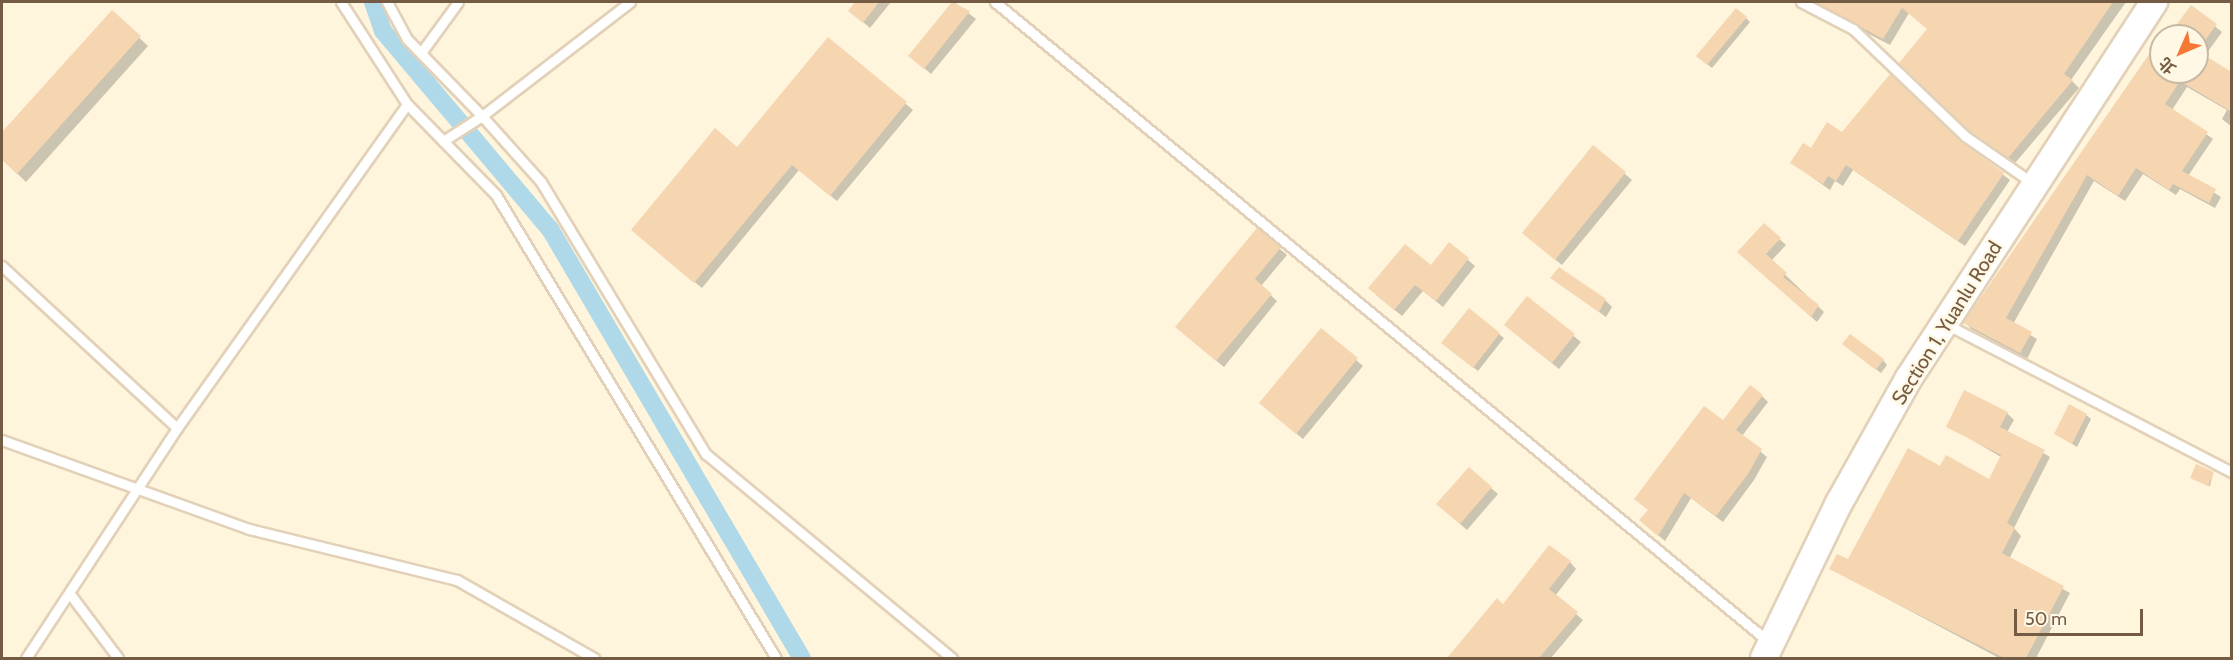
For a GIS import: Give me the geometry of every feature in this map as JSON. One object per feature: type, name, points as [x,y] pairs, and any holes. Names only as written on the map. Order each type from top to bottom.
[{"type":"main road","name":"Section 1, Yuanlu Road","points":[[1767,651],[1839,503],[1945,324],[2154,2]]},
{"type":"lane","points":[[341,2],[407,104],[496,195],[776,658]]},
{"type":"lane","points":[[387,2],[407,39],[423,50],[541,182],[706,454],[952,658]]},
{"type":"lane","points":[[423,50],[458,2]]},
{"type":"lane","points":[[444,141],[482,116],[630,2]]},
{"type":"lane","points":[[995,2],[1767,651]]},
{"type":"lane","points":[[1801,2],[1853,29],[1965,136],[2035,184]]},
{"type":"lane","points":[[26,658],[177,428],[407,104]]},
{"type":"lane","points":[[2,266],[177,428]]},
{"type":"lane","points":[[1945,324],[2232,472]]},
{"type":"lane","points":[[2,440],[249,529],[457,580],[594,658]]},
{"type":"lane","points":[[70,594],[118,658]]},
{"type":"building","points":[[855,2],[879,2],[863,23],[848,11]]},
{"type":"building","points":[[952,2],[970,11],[924,69],[908,56]]},
{"type":"building","points":[[1815,2],[2113,2],[2064,74],[2073,80],[2008,158],[1969,131],[1899,63],[1927,29],[1902,8],[1883,39]]},
{"type":"building","points":[[2191,5],[2217,24],[2209,35],[2209,24],[2177,24]]},
{"type":"building","points":[[1736,8],[1747,17],[1707,65],[1696,56]]},
{"type":"building","points":[[112,10],[141,36],[17,174],[2,160],[2,132]]},
{"type":"building","points":[[828,37],[907,102],[830,196],[792,165],[694,283],[631,230],[715,128],[737,147]]},
{"type":"building","points":[[2149,54],[2149,84],[2178,84],[2165,104],[2208,132],[2182,171],[2216,189],[2209,203],[2173,184],[2169,190],[2136,168],[2118,196],[2087,175],[2006,318],[2032,332],[2020,353],[1963,323]]},
{"type":"building","points":[[2209,58],[2232,72],[2232,112],[2185,84],[2209,84]]},
{"type":"building","points":[[1890,74],[1960,141],[2004,173],[1958,241],[1846,165],[1836,181],[1828,176],[1823,184],[1790,163],[1803,143],[1811,148],[1827,122],[1842,132]]},
{"type":"building","points":[[1593,145],[1626,172],[1555,260],[1522,233]]},
{"type":"building","points":[[1764,223],[1781,238],[1766,254],[1787,273],[1783,277],[1819,305],[1811,317],[1737,252]]},
{"type":"building","points":[[1257,228],[1281,247],[1255,279],[1272,294],[1216,361],[1175,327]]},
{"type":"building","points":[[1449,242],[1469,258],[1436,301],[1415,285],[1394,310],[1368,288],[1405,244],[1431,265]]},
{"type":"building","points":[[1559,267],[1606,299],[1599,312],[1550,278]]},
{"type":"building","points":[[1527,296],[1575,334],[1552,363],[1504,325]]},
{"type":"building","points":[[1469,308],[1500,333],[1473,368],[1441,343]]},
{"type":"building","points":[[1321,328],[1358,358],[1296,434],[1259,403]]},
{"type":"building","points":[[1850,334],[1884,359],[1876,370],[1842,344]]},
{"type":"building","points":[[1750,385],[1763,395],[1736,430],[1762,449],[1748,474],[1716,516],[1684,493],[1658,536],[1639,520],[1648,510],[1634,499],[1704,406],[1723,420]]},
{"type":"building","points":[[1964,390],[2008,412],[2000,427],[2045,450],[2007,523],[2015,528],[2002,553],[2064,586],[2026,658],[2004,658],[1829,569],[1837,554],[1848,559],[1908,448],[1940,466],[1946,455],[1989,479],[2001,455],[1946,427]]},
{"type":"building","points":[[2069,404],[2087,414],[2072,444],[2054,434]]},
{"type":"building","points":[[2196,464],[2214,472],[2208,486],[2190,478]]},
{"type":"building","points":[[1469,467],[1492,487],[1460,524],[1436,504]]},
{"type":"building","points":[[1549,545],[1571,561],[1549,589],[1578,612],[1539,658],[1447,658],[1497,598],[1503,604]]},
{"type":"waterway","points":[[373,2],[383,31],[550,229],[802,658]]}]
